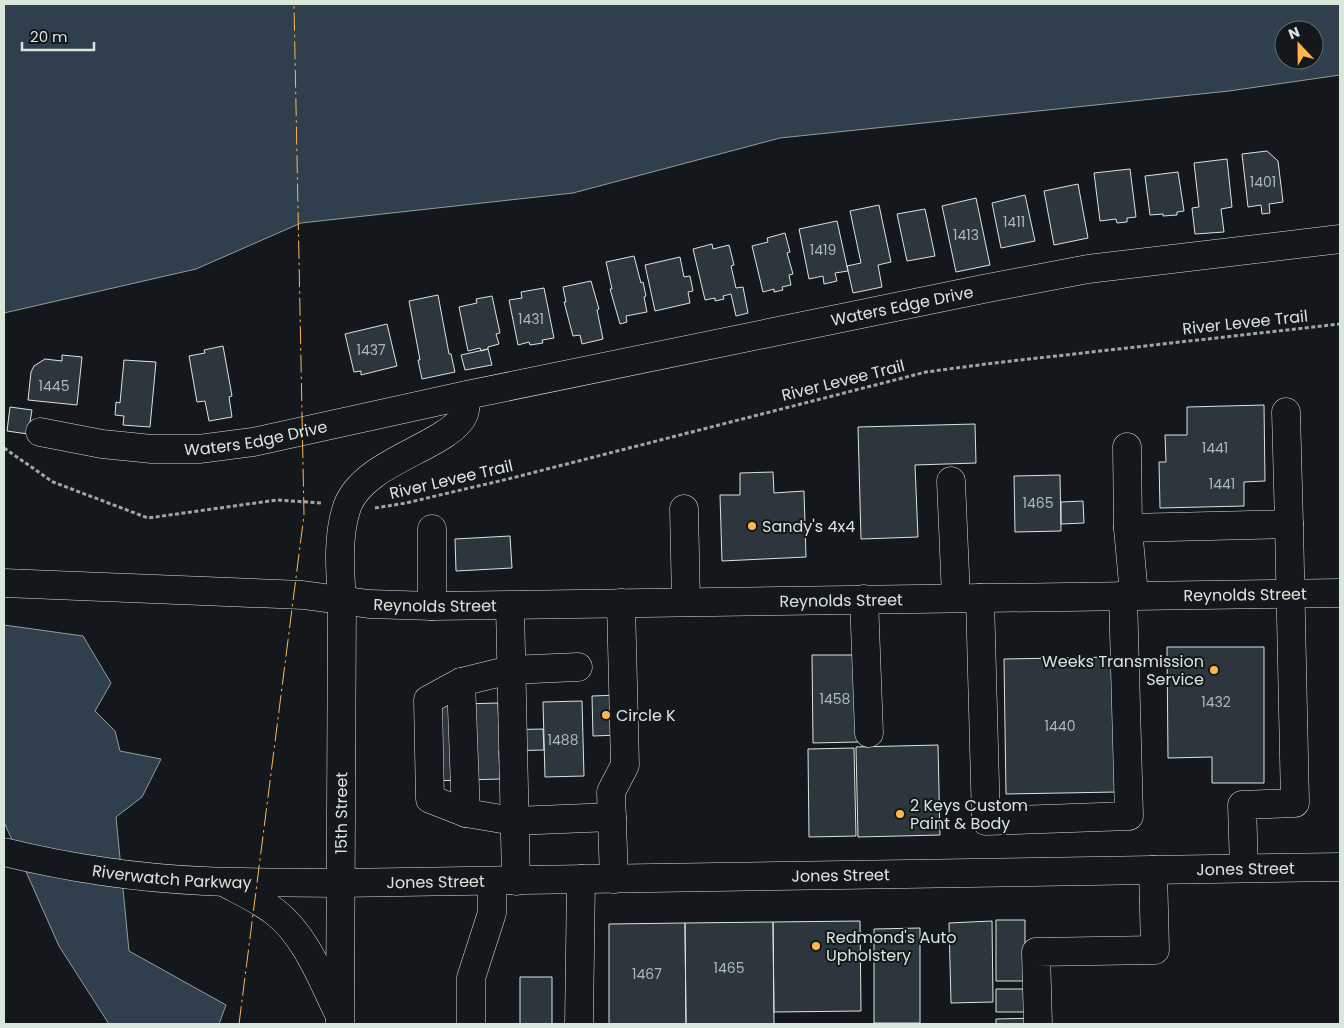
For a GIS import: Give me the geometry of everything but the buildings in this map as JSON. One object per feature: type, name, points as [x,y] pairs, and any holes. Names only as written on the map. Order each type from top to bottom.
[{"type":"main road","name":"Waters Edge Drive","points":[[40,432],[102,444],[152,448],[200,449],[253,442],[467,395],[1088,269],[1340,239]]},
{"type":"main road","points":[[4,583],[303,595],[342,602],[340,572],[342,531],[347,507],[352,495],[376,473],[438,439],[454,428],[464,415],[467,395]]},
{"type":"main road","points":[[1244,868],[1242,805],[1295,803],[1286,412]]},
{"type":"main road","points":[[951,481],[968,598],[986,821],[1129,816],[1127,447]]},
{"type":"main road","points":[[684,509],[686,602]]},
{"type":"main road","points":[[1128,528],[1289,524]]},
{"type":"main road","points":[[432,529],[432,606]]},
{"type":"main road","name":"Reynolds Street","points":[[342,602],[432,606],[510,606],[1340,593]]},
{"type":"main road","points":[[864,599],[869,733]]},
{"type":"main road","name":"15th Street","points":[[340,1020],[342,602]]},
{"type":"main road","points":[[614,879],[612,805],[625,764],[621,603]]},
{"type":"main road","points":[[472,1024],[471,978],[504,881],[514,821],[510,606]]},
{"type":"main road","points":[[578,667],[510,670],[461,682],[428,700],[430,799],[466,813],[514,821],[612,805]]},
{"type":"main road","name":"Riverwatch Parkway","points":[[4,852],[36,860],[128,875],[213,881],[341,883]]},
{"type":"main road","name":"Jones Street","points":[[341,883],[1340,866]]},
{"type":"main road","points":[[1038,1024],[1036,952],[1154,950],[1153,870]]},
{"type":"main road","points":[[579,1024],[581,879]]},
{"type":"main road","points":[[213,881],[262,903],[289,925],[303,945],[340,1020]]},
{"type":"path","name":"River Levee Trail","points":[[368,509],[406,503],[512,478],[926,372],[1340,324]]},
{"type":"path","points":[[4,448],[53,482],[148,518],[277,500],[309,501],[326,504]]},
{"type":"water","points":[[4,4],[1340,4],[1340,75],[1229,91],[780,138],[573,193],[301,223],[196,269],[4,313]]},
{"type":"water","points":[[4,625],[83,636],[111,683],[95,711],[115,731],[120,751],[161,759],[142,797],[116,817],[129,951],[226,1005],[219,1024],[109,1024],[59,946],[4,822]]},
{"type":"power","points":[[239,1024],[304,515],[294,4]]},
{"type":"place","name":"Sandy's 4x4","points":[[752,526]]},
{"type":"place","name":"Weeks Transmission Service","points":[[1214,670]]},
{"type":"place","name":"Circle K","points":[[606,715]]},
{"type":"place","name":"2 Keys Custom Paint & Body","points":[[900,814]]},
{"type":"place","name":"Redmond's Auto Upholstery","points":[[816,946]]}]
